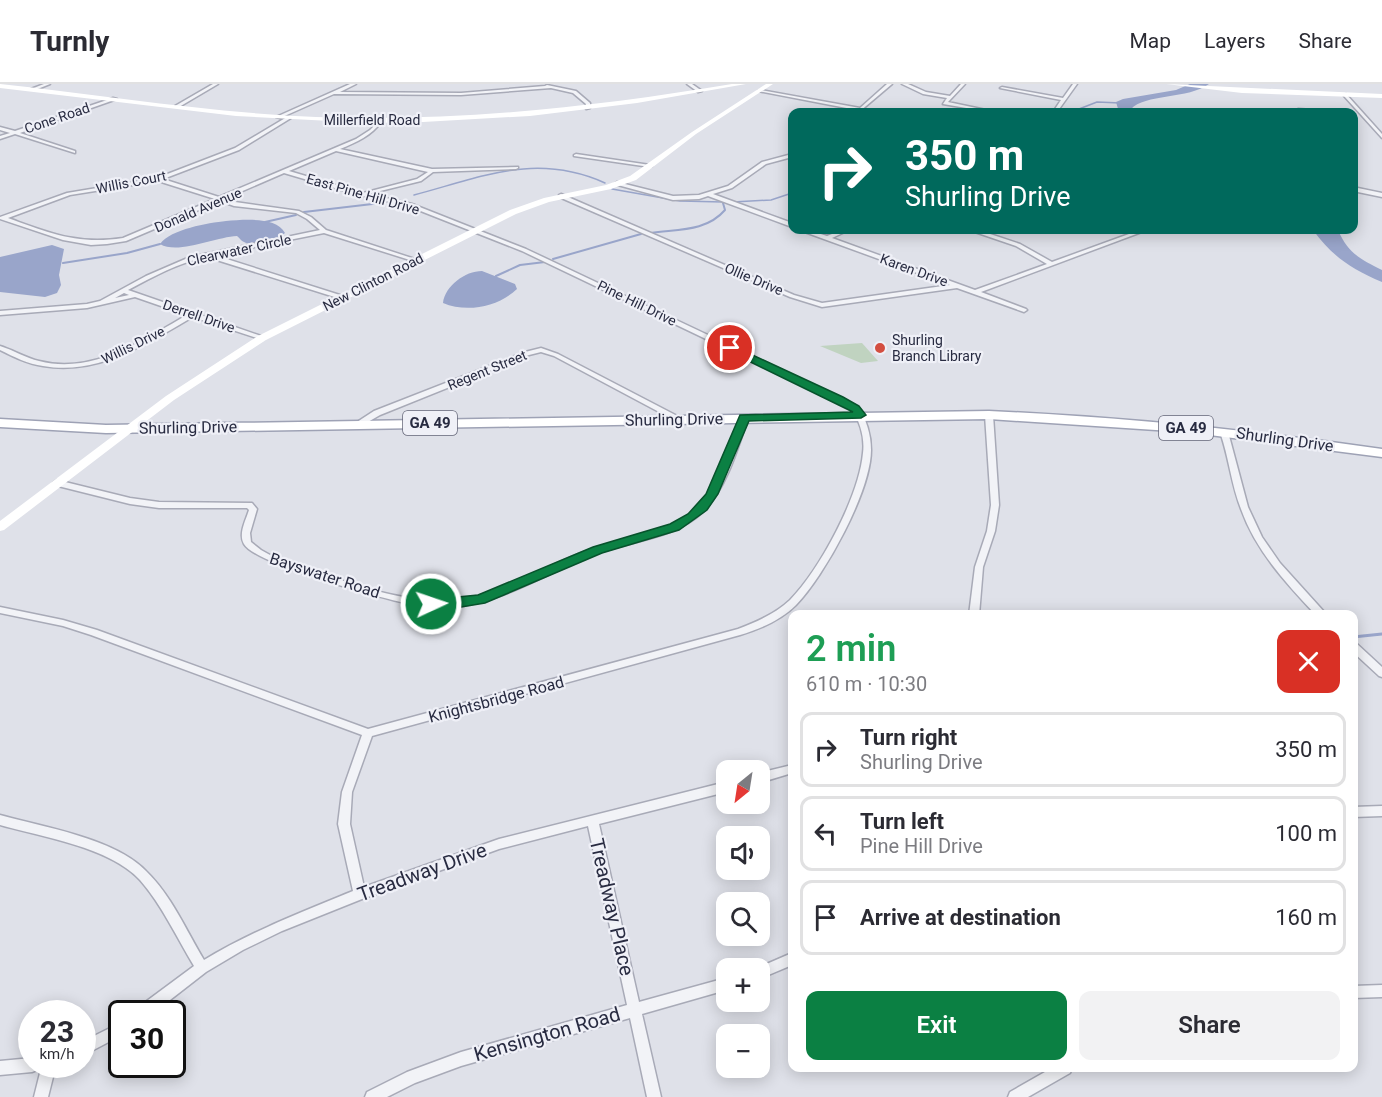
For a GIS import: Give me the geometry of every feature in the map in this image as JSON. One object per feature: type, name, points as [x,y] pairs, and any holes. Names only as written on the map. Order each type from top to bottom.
[{"type":"main road","name":"Shurling Drive","points":[[0,423],[63,428],[131,429],[861,415],[989,415],[1101,421],[1224,432],[1382,453]]},
{"type":"street","points":[[33,90],[48,84]]},
{"type":"street","points":[[177,106],[216,84]]},
{"type":"street","points":[[278,117],[354,84]]},
{"type":"street","points":[[536,84],[579,94],[588,104],[588,108]]},
{"type":"street","points":[[688,84],[700,91]]},
{"type":"street","name":"Millerfield Road","points":[[0,86],[278,117],[380,121],[478,118],[588,108],[743,84]]},
{"type":"street","name":"New Clinton Road","points":[[0,527],[170,398],[262,338],[525,207],[633,178],[702,128],[770,84]]},
{"type":"street","points":[[862,108],[890,84]]},
{"type":"street","points":[[904,84],[925,93],[950,97]]},
{"type":"street","points":[[963,84],[945,103],[972,108]]},
{"type":"street","points":[[1068,84],[1075,84]]},
{"type":"street","points":[[1058,108],[1075,84]]},
{"type":"street","points":[[1169,84],[1222,90],[1382,96]]},
{"type":"street","points":[[332,93],[461,94],[551,87]]},
{"type":"street","points":[[1002,88],[1064,99]]},
{"type":"street","points":[[760,91],[844,108]]},
{"type":"street","points":[[1346,95],[1357,108]]},
{"type":"street","name":"Cone Road","points":[[0,138],[115,99]]},
{"type":"street","points":[[1358,109],[1382,137]]},
{"type":"street","points":[[1358,114],[1363,115]]},
{"type":"street","name":"Willis Court","points":[[2,218],[69,194],[158,179],[237,149],[289,118]]},
{"type":"street","name":"Donald Avenue","points":[[2,218],[71,242],[102,244],[131,238],[336,150],[369,134],[380,121]]},
{"type":"street","points":[[0,128],[73,152]]},
{"type":"street","points":[[336,150],[432,171],[516,168]]},
{"type":"street","points":[[576,155],[610,158],[650,166]]},
{"type":"street","points":[[617,184],[673,198],[710,195],[730,187],[764,163],[788,156]]},
{"type":"street","points":[[363,194],[418,180],[432,171]]},
{"type":"street","name":"East Pine Hill Drive","points":[[285,172],[410,205],[474,231]]},
{"type":"street","points":[[158,179],[234,204],[297,212],[309,218],[324,231],[415,260]]},
{"type":"street","points":[[1358,190],[1382,195]]},
{"type":"street","points":[[710,195],[788,224]]},
{"type":"street","name":"Ollie Drive","points":[[561,196],[792,296],[822,305],[957,286]]},
{"type":"street","name":"Clearwater Circle","points":[[124,291],[169,267],[207,255],[324,231]]},
{"type":"street","name":"Pine Hill Drive","points":[[474,231],[560,266],[839,399],[855,408],[861,415]]},
{"type":"street","name":"Karen Drive","points":[[816,234],[1024,310]]},
{"type":"street","points":[[828,238],[836,234]]},
{"type":"street","points":[[986,234],[1018,245],[1052,264]]},
{"type":"street","points":[[975,292],[1133,234]]},
{"type":"street","points":[[207,255],[341,297]]},
{"type":"street","points":[[100,303],[124,291]]},
{"type":"street","name":"Derrell Drive","points":[[124,291],[262,338]]},
{"type":"street","points":[[0,314],[66,309],[135,295]]},
{"type":"street","name":"Willis Drive","points":[[0,348],[46,365],[85,365],[111,358],[193,314]]},
{"type":"street","name":"Regent Street","points":[[358,424],[377,413],[527,353],[541,350],[556,355],[679,419]]},
{"type":"street","name":"Knightsbridge Road","points":[[368,733],[740,632],[778,615],[801,594],[817,572],[864,474],[867,455],[861,415]]},
{"type":"street","points":[[975,610],[975,589],[979,567],[991,531],[994,505],[989,415]]},
{"type":"street","name":"Bayswater Road","points":[[57,483],[130,501],[159,505],[249,505],[253,509],[244,536],[251,549],[394,597],[431,604],[449,604],[480,600],[597,550],[668,530],[692,517],[712,494],[744,418]]},
{"type":"street","points":[[1224,432],[1245,508],[1257,536],[1278,567],[1317,610]]},
{"type":"street","points":[[0,610],[94,632],[368,733],[347,792],[344,824],[360,894]]},
{"type":"street","points":[[1358,651],[1382,673]]},
{"type":"street","points":[[770,775],[788,770]]},
{"type":"street","name":"Treadway Drive","points":[[160,1000],[202,968],[278,927],[360,894],[499,844],[716,791]]},
{"type":"street","points":[[1358,812],[1382,811]]},
{"type":"street","points":[[0,820],[101,849],[137,869],[154,890],[202,968]]},
{"type":"street","name":"Treadway Place","points":[[593,822],[654,1097]]},
{"type":"street","points":[[770,968],[788,961]]},
{"type":"street","name":"Kensington Road","points":[[372,1097],[412,1077],[461,1059],[716,987]]},
{"type":"street","points":[[1358,992],[1382,991]]},
{"type":"street","points":[[0,1068],[18,1066]]},
{"type":"street","points":[[1015,1097],[1058,1072]]},
{"type":"street","points":[[40,1097],[45,1078]]},
{"type":"green space","points":[[862,343],[878,361],[861,363],[820,346]]},
{"type":"water","points":[[1190,84],[1209,84],[1190,92],[1146,101],[1132,108],[1118,108],[1116,102],[1123,99],[1176,90]]},
{"type":"water","points":[[226,221],[267,221],[281,228],[285,233],[272,240],[253,244],[243,242],[237,236],[177,248],[160,244],[172,234],[200,225]]},
{"type":"water","points":[[1316,234],[1340,234],[1351,250],[1382,270],[1382,282],[1343,261]]},
{"type":"water","points":[[52,245],[64,249],[59,275],[61,285],[57,293],[45,297],[0,292],[0,257]]},
{"type":"water","points":[[482,271],[515,284],[517,289],[492,304],[472,308],[443,303],[452,285],[469,274]]},
{"type":"waterway","points":[[1082,108],[1097,102],[1120,103]]},
{"type":"waterway","points":[[414,195],[486,175],[532,168],[556,169],[605,183]]},
{"type":"waterway","points":[[612,189],[680,201],[723,202]]},
{"type":"waterway","points":[[733,202],[771,200],[788,194]]},
{"type":"waterway","points":[[304,212],[381,203],[375,204]]},
{"type":"waterway","points":[[651,233],[700,226],[725,210],[723,203]]},
{"type":"waterway","points":[[265,222],[296,215]]},
{"type":"waterway","points":[[553,259],[641,234]]},
{"type":"waterway","points":[[63,263],[127,253],[160,244]]},
{"type":"waterway","points":[[496,276],[520,265],[545,262]]},
{"type":"waterway","points":[[1358,636],[1382,634]]},
{"type":"place","name":"Shurling Branch Library","points":[[880,348]]},
{"type":"route","points":[[431,604],[480,600],[597,550],[662,532],[692,517],[712,494],[744,418],[861,415],[855,408],[839,399],[730,348]]}]
